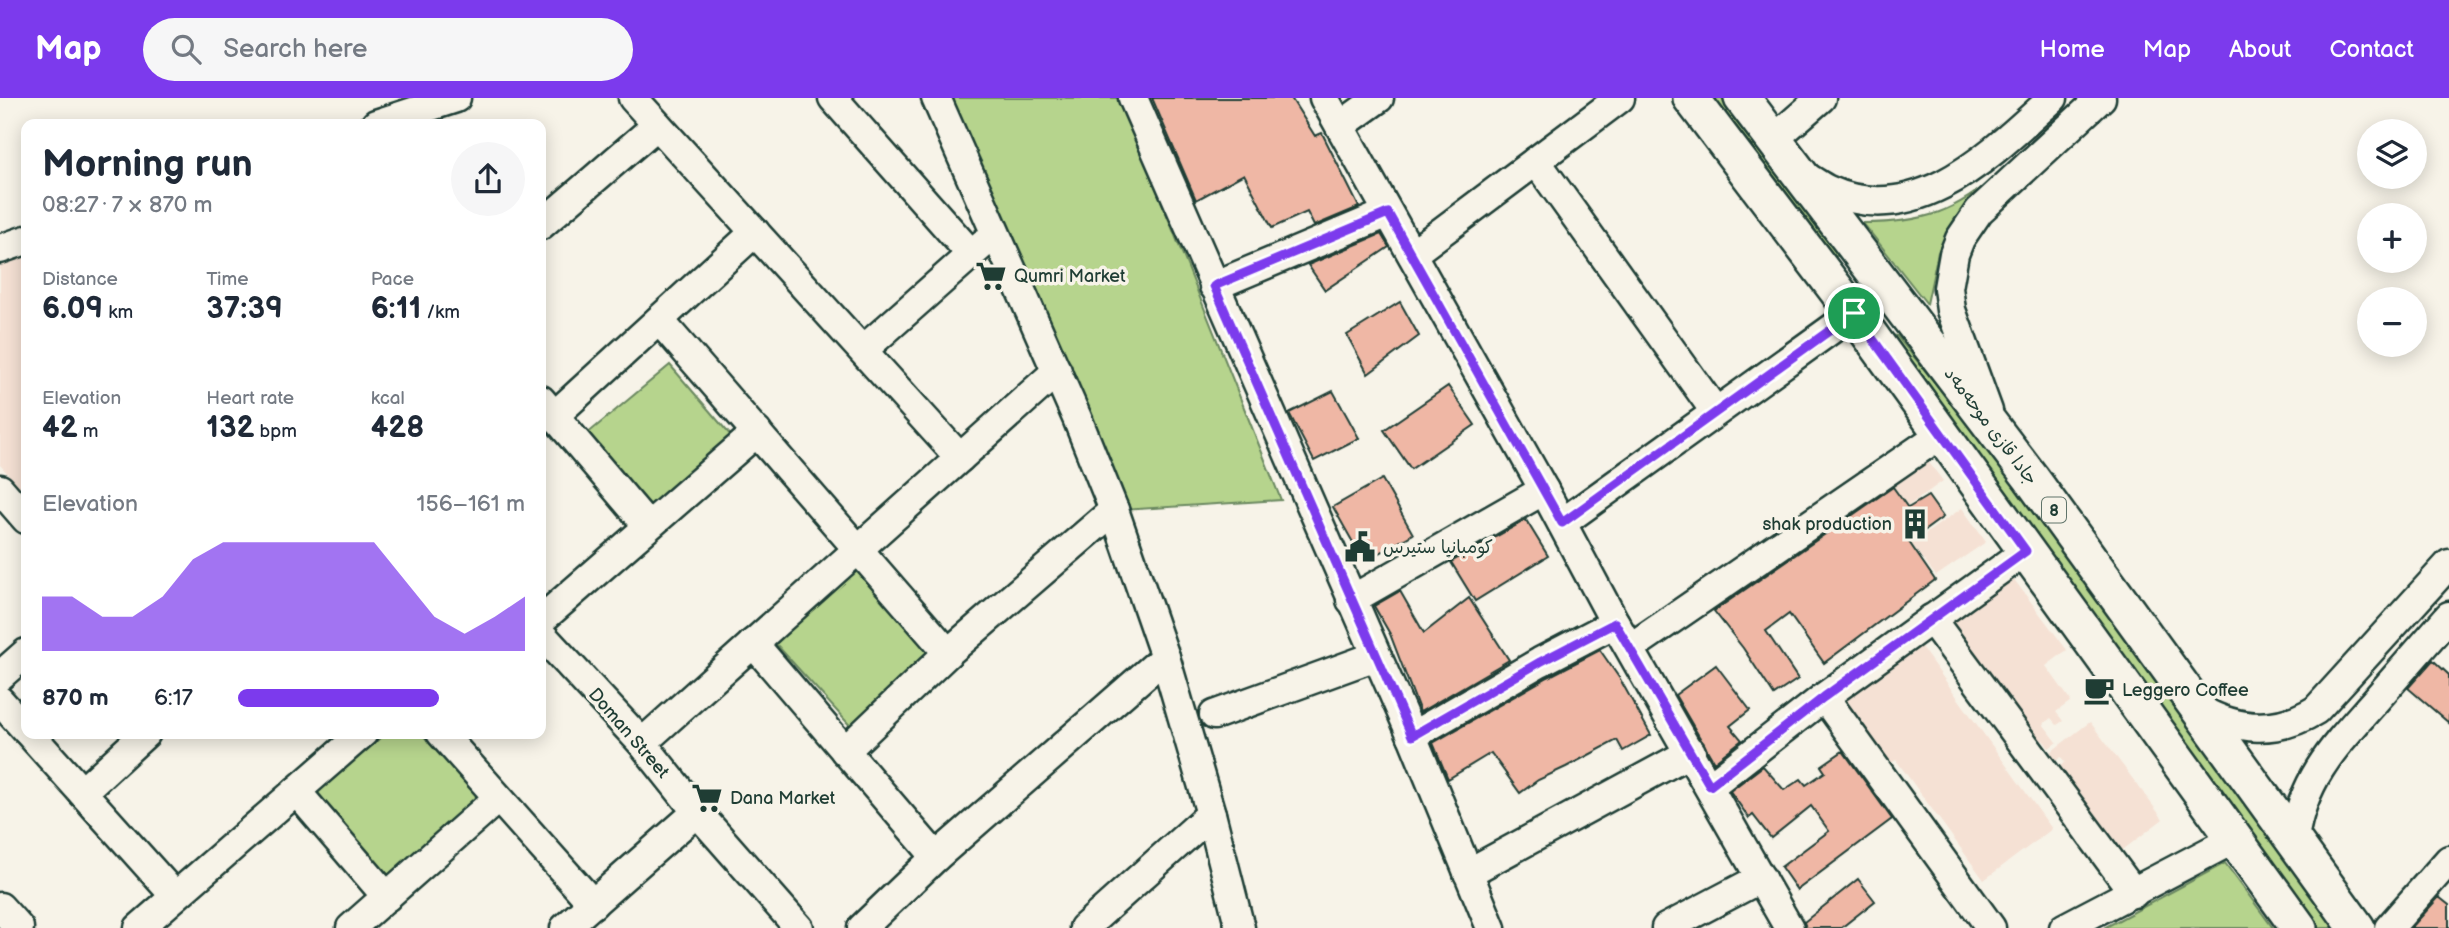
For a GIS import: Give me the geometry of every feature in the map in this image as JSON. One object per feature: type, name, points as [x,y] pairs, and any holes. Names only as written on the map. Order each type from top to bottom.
[{"type":"main road","points":[[1692,98],[1854,313],[2299,928]]},
{"type":"main road","name":"جادا قازی موحەمەد","points":[[1742,98],[1995,430],[2357,928]]},
{"type":"main road","points":[[1826,276],[1840,278],[1850,272],[1857,264],[1860,252]]},
{"type":"street","points":[[391,113],[456,98]]},
{"type":"street","points":[[633,98],[960,458]]},
{"type":"street","points":[[833,98],[971,254]]},
{"type":"street","points":[[936,98],[1057,371],[1114,510],[1165,657],[1212,814],[1237,926]]},
{"type":"street","points":[[1133,98],[1412,736],[1491,928]]},
{"type":"street","points":[[1324,98],[1544,490],[1615,623],[1789,928]]},
{"type":"street","points":[[1340,126],[1379,98]]},
{"type":"street","points":[[1412,254],[1620,98]]},
{"type":"street","points":[[1773,140],[1821,98]]},
{"type":"street","points":[[1797,171],[1828,190],[1852,197],[1863,200],[1900,200],[1935,190],[1966,171],[2053,98]]},
{"type":"street","points":[[1995,430],[1951,310],[1948,288],[1950,271],[1960,239],[1979,211],[2101,98]]},
{"type":"street","points":[[546,221],[657,125]]},
{"type":"street","points":[[2005,141],[2026,165]]},
{"type":"street","points":[[1536,161],[1716,411]]},
{"type":"street","points":[[1214,286],[1388,213]]},
{"type":"street","points":[[648,527],[547,408],[659,320],[755,232]]},
{"type":"street","points":[[863,350],[995,232]]},
{"type":"street","points":[[0,249],[21,242]]},
{"type":"street","points":[[1562,523],[1854,313]]},
{"type":"street","points":[[659,320],[948,653]]},
{"type":"street","points":[[642,743],[1057,371]]},
{"type":"street","points":[[546,616],[757,432]]},
{"type":"street","points":[[1630,648],[1940,435]]},
{"type":"street","points":[[0,489],[21,513]]},
{"type":"street","points":[[1352,600],[1544,490]]},
{"type":"street","points":[[845,751],[948,653],[1114,510]]},
{"type":"street","points":[[1710,786],[1824,697],[2026,551]]},
{"type":"street","points":[[2199,709],[2229,723],[2245,727],[2278,726],[2302,719],[2316,710],[2449,564]]},
{"type":"street","points":[[2294,839],[2301,805],[2315,774],[2335,746],[2449,616]]},
{"type":"street","points":[[1931,619],[2134,893]]},
{"type":"street","points":[[1412,736],[1540,662],[1615,623]]},
{"type":"street","name":"Doman Street","points":[[546,639],[642,743],[789,925]]},
{"type":"street","points":[[753,643],[936,858]]},
{"type":"street","points":[[1214,715],[1376,656]]},
{"type":"street","points":[[0,676],[21,657]]},
{"type":"street","points":[[862,928],[936,858],[1165,657]]},
{"type":"street","points":[[2349,673],[2376,699]]},
{"type":"street","points":[[1824,697],[1992,928]]},
{"type":"street","points":[[0,701],[21,724]]},
{"type":"street","points":[[34,739],[175,896]]},
{"type":"street","points":[[82,792],[139,739]]},
{"type":"street","points":[[138,928],[356,739]]},
{"type":"street","points":[[446,739],[593,904]]},
{"type":"street","points":[[1468,873],[1691,752]]},
{"type":"street","points":[[296,791],[387,897]]},
{"type":"street","points":[[352,928],[498,798]]},
{"type":"street","points":[[565,928],[697,812]]},
{"type":"street","points":[[1084,928],[1212,814]]},
{"type":"street","points":[[2064,928],[2234,839]]},
{"type":"street","points":[[2389,928],[2449,860]]},
{"type":"street","points":[[1667,928],[1761,878]]},
{"type":"street","points":[[0,907],[19,928]]},
{"type":"shaded area","points":[[21,248],[21,488],[0,465],[0,255]]},
{"type":"shaded area","points":[[1912,440],[1943,481],[1908,506],[1877,465]]},
{"type":"shaded area","points":[[1962,508],[1986,542],[1936,576],[1911,544]]},
{"type":"shaded area","points":[[2004,566],[2067,650],[2046,666],[2071,701],[2056,712],[2063,721],[2057,725],[2051,718],[2043,724],[2057,742],[2049,748],[2043,740],[2033,747],[1936,617]]},
{"type":"shaded area","points":[[1911,633],[2052,829],[1984,880],[1896,760],[1888,765],[1833,690]]},
{"type":"shaded area","points":[[2090,722],[2163,819],[2111,859],[2052,773],[2065,762],[2061,757],[2050,765],[2044,757]]},
{"type":"green space","points":[[951,98],[1120,98],[1281,500],[1122,510]]},
{"type":"green space","points":[[1709,98],[1730,98],[1843,256],[1834,256]]},
{"type":"green space","points":[[2001,172],[1951,230],[1938,252],[1927,304],[1863,223],[1904,221],[1938,212],[1969,197]]},
{"type":"green space","points":[[1891,335],[1897,336],[2002,465],[2341,928],[2314,928]]},
{"type":"green space","points":[[670,365],[732,437],[653,510],[587,434]]},
{"type":"green space","points":[[856,567],[934,655],[854,730],[776,644]]},
{"type":"green space","points":[[379,739],[426,739],[484,803],[388,884],[310,794]]},
{"type":"green space","points":[[2225,863],[2273,928],[2104,928]]},
{"type":"building","points":[[1152,98],[1291,98],[1315,136],[1322,133],[1359,207],[1314,226],[1307,212],[1272,228],[1244,174],[1196,200]]},
{"type":"building","points":[[1381,234],[1389,247],[1325,290],[1308,265]]},
{"type":"building","points":[[1400,302],[1419,336],[1368,374],[1347,335]]},
{"type":"building","points":[[1448,386],[1475,425],[1411,469],[1384,430]]},
{"type":"building","points":[[1333,391],[1359,438],[1314,461],[1289,413]]},
{"type":"building","points":[[1382,479],[1413,534],[1364,562],[1333,507]]},
{"type":"building","points":[[1893,487],[1908,508],[1928,496],[1943,517],[1909,542],[1935,580],[1824,663],[1789,614],[1766,631],[1798,679],[1774,695],[1714,611]]},
{"type":"building","points":[[1526,520],[1548,556],[1475,601],[1451,562]]},
{"type":"building","points":[[1400,591],[1424,633],[1469,598],[1509,660],[1420,712],[1390,634],[1374,606]]},
{"type":"building","points":[[1600,650],[1620,679],[1651,735],[1623,751],[1617,740],[1538,780],[1520,793],[1491,753],[1448,779],[1433,743]]},
{"type":"building","points":[[2433,660],[2449,675],[2449,723],[2408,688]]},
{"type":"building","points":[[1716,665],[1750,710],[1730,726],[1742,740],[1714,762],[1675,695]]},
{"type":"building","points":[[1843,751],[1892,819],[1797,890],[1781,867],[1829,831],[1811,806],[1771,838],[1753,815],[1749,818],[1730,791],[1763,766],[1784,790],[1801,779],[1806,785],[1825,772],[1821,766]]},
{"type":"building","points":[[1858,879],[1875,901],[1841,928],[1806,928],[1804,922]]},
{"type":"building","points":[[2439,897],[2449,905],[2449,928],[2411,928]]},
{"type":"place","name":"Qumri Market","points":[[991,276]]},
{"type":"place","name":"shak production","points":[[1915,524]]},
{"type":"place","name":"كومبانيا ستيرس","points":[[1360,547]]},
{"type":"place","name":"Leggero Coffee","points":[[2099,690]]},
{"type":"place","name":"Dana Market","points":[[707,798]]},
{"type":"route","points":[[1388,213],[1562,523],[1854,313],[2026,551],[1824,697],[1710,786],[1615,623],[1540,662],[1412,736],[1214,286],[1388,213]]}]
